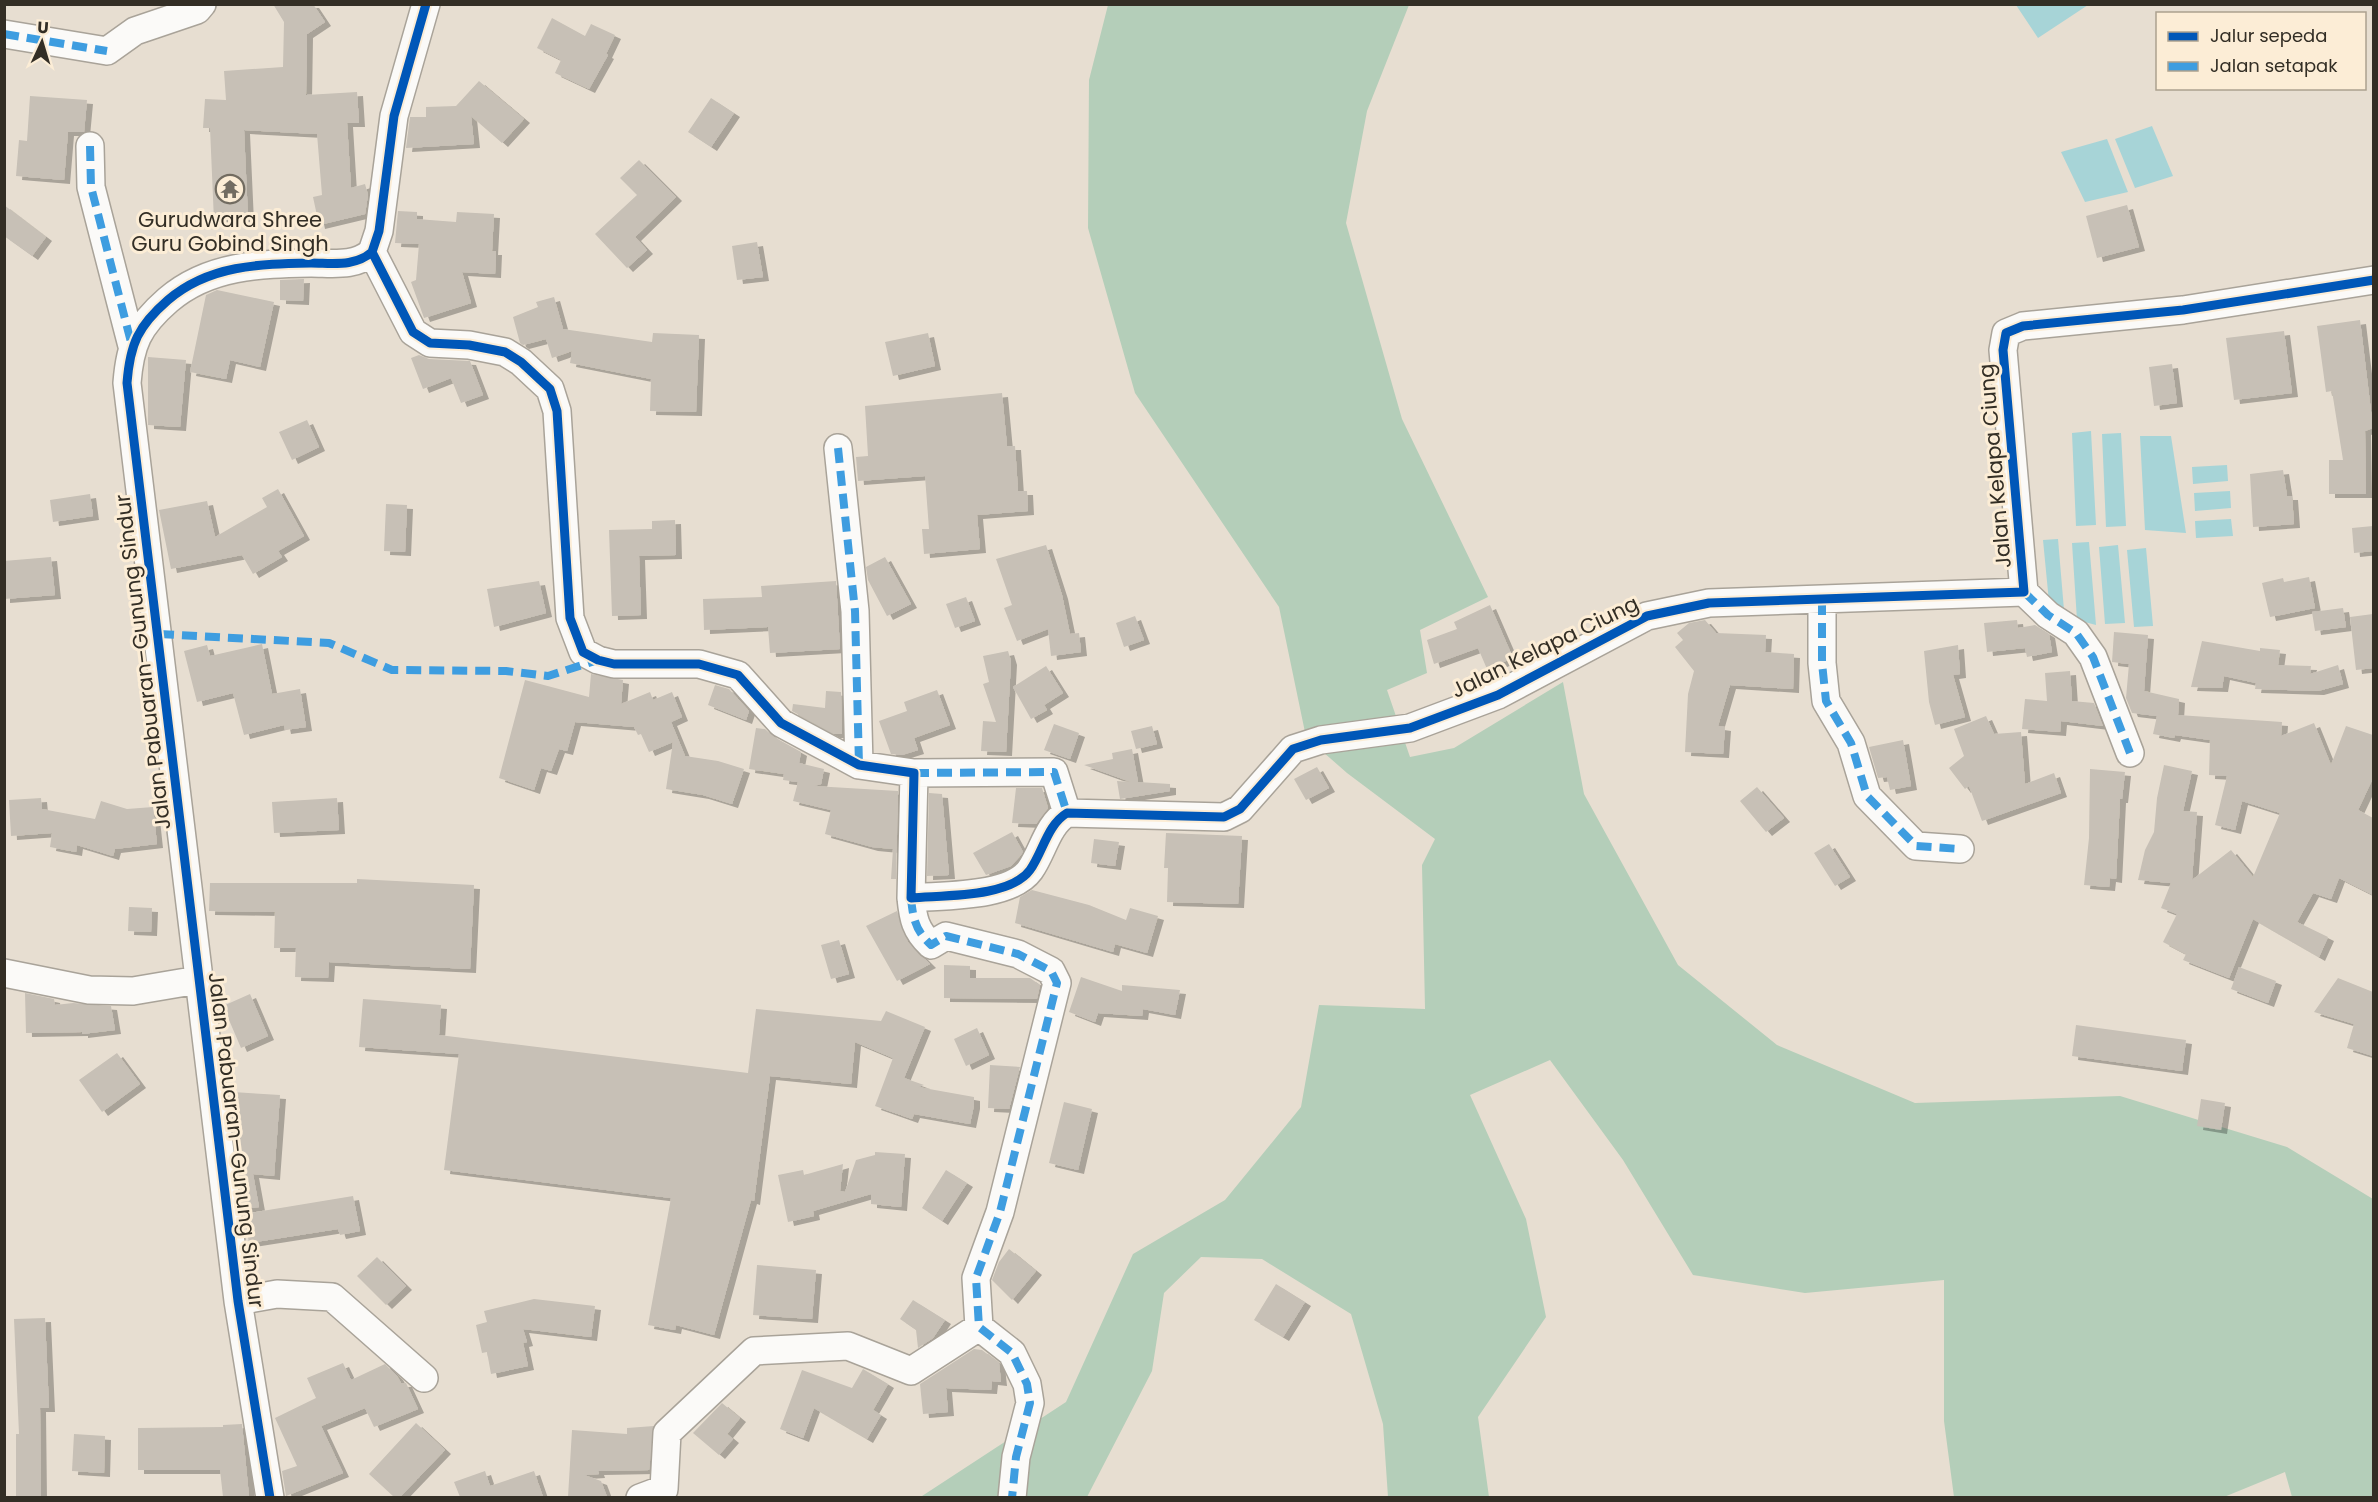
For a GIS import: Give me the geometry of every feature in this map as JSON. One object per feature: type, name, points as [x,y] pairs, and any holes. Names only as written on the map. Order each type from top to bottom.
[{"type":"street","points":[[4,34],[107,51],[135,31],[197,10],[201,4]]},
{"type":"street","points":[[426,4],[394,116],[379,231],[372,252],[413,332],[430,343],[469,345],[505,352],[521,362],[550,389],[557,411],[570,618],[583,652],[598,660],[615,664],[699,664],[738,675],[781,723],[859,765],[914,773],[1054,772],[1067,813],[1057,819],[1029,872],[998,890],[911,898]]},
{"type":"street","points":[[90,146],[91,187],[132,346]]},
{"type":"street","name":"Jalan Pabuaran–Gunung Sindur","points":[[270,1497],[238,1301],[128,383],[132,346],[152,314],[182,288],[203,277],[267,264],[353,263],[372,252]]},
{"type":"street","name":"Jalan Kelapa Ciung","points":[[1067,813],[1224,817],[1240,809],[1293,749],[1321,740],[1410,728],[1487,699],[1647,616],[1708,603],[2024,592],[2003,350],[2006,333],[2023,326],[2183,310],[2373,280]]},
{"type":"street","points":[[838,448],[855,611],[859,765]]},
{"type":"street","points":[[2024,592],[2048,615],[2076,633],[2093,657],[2130,753]]},
{"type":"street","points":[[1822,600],[1822,663],[1826,701],[1851,743],[1867,796],[1916,846],[1960,849]]},
{"type":"street","points":[[914,773],[911,898],[913,920],[919,934],[930,945],[946,936],[1018,954],[1052,971],[1057,983],[1000,1212],[975,1278],[979,1328],[1012,1353],[1027,1384],[1030,1402],[1016,1457],[1012,1497]]},
{"type":"street","points":[[4,973],[89,990],[133,990],[198,980]]},
{"type":"street","points":[[238,1301],[277,1294],[332,1297],[424,1378]]},
{"type":"street","points":[[640,1497],[664,1489],[668,1433],[754,1351],[848,1346],[911,1371],[979,1328]]},
{"type":"green space","points":[[1108,5],[1409,5],[1367,111],[1346,223],[1402,419],[1488,597],[1420,630],[1427,673],[1387,690],[1410,757],[1454,748],[1563,682],[1584,794],[1678,965],[1777,1045],[1915,1103],[2120,1096],[2287,1147],[2373,1199],[2373,1497],[2292,1497],[2285,1472],[2224,1497],[1954,1497],[1944,1421],[1944,1280],[1805,1293],[1693,1275],[1623,1160],[1550,1060],[1470,1095],[1526,1219],[1546,1317],[1478,1417],[1489,1497],[1388,1497],[1383,1424],[1351,1314],[1262,1259],[1201,1257],[1164,1293],[1152,1371],[1087,1497],[919,1498],[1066,1402],[1133,1254],[1225,1200],[1301,1107],[1319,1005],[1425,1009],[1422,865],[1435,839],[1347,773],[1306,737],[1279,607],[1135,393],[1088,228],[1089,80]]},
{"type":"water","points":[[2016,5],[2088,5],[2038,38]]},
{"type":"water","points":[[2152,126],[2173,176],[2135,188],[2115,139]]},
{"type":"water","points":[[2107,139],[2128,192],[2085,202],[2061,152]]},
{"type":"water","points":[[2091,431],[2096,525],[2076,526],[2072,433]]},
{"type":"water","points":[[2121,433],[2126,526],[2106,527],[2102,434]]},
{"type":"water","points":[[2140,436],[2171,436],[2186,533],[2145,530]]},
{"type":"water","points":[[2227,465],[2228,481],[2193,484],[2192,467]]},
{"type":"water","points":[[2230,491],[2231,508],[2195,511],[2194,493]]},
{"type":"water","points":[[2231,519],[2233,536],[2196,538],[2195,521]]},
{"type":"water","points":[[2058,539],[2064,610],[2049,602],[2043,540]]},
{"type":"water","points":[[2089,542],[2096,625],[2077,620],[2072,543]]},
{"type":"water","points":[[2118,545],[2125,623],[2105,624],[2099,547]]},
{"type":"water","points":[[2146,548],[2153,626],[2134,627],[2127,550]]},
{"type":"building","points":[[273,4],[313,4],[325,22],[307,34],[306,95],[357,92],[359,123],[347,123],[351,188],[365,184],[368,195],[365,214],[319,225],[313,197],[322,195],[317,134],[244,130],[248,218],[214,221],[210,128],[203,128],[205,99],[226,100],[224,71],[283,67],[284,22]]},
{"type":"building","points":[[552,18],[585,36],[591,24],[615,35],[606,54],[608,55],[589,89],[555,73],[561,60],[537,48]]},
{"type":"building","points":[[479,81],[524,119],[502,143],[471,116],[474,144],[406,148],[410,117],[426,117],[426,107],[456,106]]},
{"type":"building","points":[[30,96],[87,100],[84,132],[68,132],[64,180],[16,176],[19,140],[27,141]]},
{"type":"building","points":[[711,98],[734,113],[711,147],[688,132]]},
{"type":"building","points":[[639,160],[676,197],[635,237],[647,250],[627,268],[595,234],[637,195],[620,178]]},
{"type":"building","points":[[4,205],[46,237],[32,256],[4,236]]},
{"type":"building","points":[[2127,205],[2139,247],[2097,258],[2086,216]]},
{"type":"building","points":[[398,211],[417,212],[417,219],[456,222],[457,212],[494,214],[492,251],[496,251],[495,274],[462,272],[471,303],[424,318],[411,282],[416,280],[419,244],[395,243]]},
{"type":"building","points":[[757,242],[763,277],[737,280],[732,246]]},
{"type":"building","points":[[304,279],[303,301],[280,300],[280,280]]},
{"type":"building","points":[[217,290],[274,302],[260,367],[230,360],[226,379],[190,372],[206,295]]},
{"type":"building","points":[[554,297],[563,329],[652,342],[653,333],[699,335],[696,412],[650,411],[651,379],[570,363],[572,351],[552,358],[546,339],[523,345],[520,343],[513,317],[538,307],[536,302]]},
{"type":"building","points":[[2360,320],[2373,428],[2365,431],[2366,494],[2329,494],[2329,460],[2343,460],[2332,391],[2326,392],[2317,326]]},
{"type":"building","points":[[2284,331],[2292,393],[2234,400],[2226,338]]},
{"type":"building","points":[[928,333],[935,366],[893,376],[885,342]]},
{"type":"building","points":[[419,355],[429,359],[470,361],[483,395],[461,403],[451,378],[423,389],[411,358]]},
{"type":"building","points":[[148,357],[186,360],[180,427],[148,425]]},
{"type":"building","points":[[2172,364],[2177,403],[2154,406],[2149,367]]},
{"type":"building","points":[[1002,393],[1007,446],[1015,446],[1018,491],[1027,491],[1028,511],[977,515],[980,549],[924,554],[922,529],[929,529],[925,476],[858,481],[856,457],[868,456],[865,406]]},
{"type":"building","points":[[307,420],[319,447],[292,460],[279,432]]},
{"type":"building","points":[[2283,470],[2287,496],[2292,496],[2294,524],[2253,527],[2250,474]]},
{"type":"building","points":[[278,489],[304,536],[278,551],[282,557],[253,574],[242,555],[171,569],[159,510],[207,501],[215,537],[267,507],[262,498]]},
{"type":"building","points":[[90,494],[93,516],[53,522],[50,500]]},
{"type":"building","points":[[386,504],[407,505],[405,552],[384,551]]},
{"type":"building","points":[[675,520],[676,555],[639,556],[641,615],[612,616],[609,530],[652,529],[652,521]]},
{"type":"building","points":[[2373,526],[2373,551],[2354,553],[2352,528]]},
{"type":"building","points":[[1046,545],[1062,595],[1070,634],[1079,633],[1081,652],[1051,656],[1048,629],[1017,641],[1004,608],[1012,605],[996,559]]},
{"type":"building","points":[[51,557],[55,595],[4,599],[4,561]]},
{"type":"building","points":[[885,557],[911,604],[887,616],[868,580],[866,567]]},
{"type":"building","points":[[2309,577],[2315,608],[2270,617],[2262,583],[2283,578],[2284,582]]},
{"type":"building","points":[[539,581],[546,613],[494,627],[487,589]]},
{"type":"building","points":[[836,581],[840,649],[770,653],[768,627],[704,630],[703,599],[762,597],[761,586]]},
{"type":"building","points":[[966,597],[975,621],[955,628],[946,604]]},
{"type":"building","points":[[1490,605],[1513,658],[1487,669],[1478,648],[1434,664],[1427,640],[1457,629],[1454,622]]},
{"type":"building","points":[[2343,608],[2346,627],[2315,631],[2312,612]]},
{"type":"building","points":[[2373,614],[2373,668],[2356,670],[2350,617]]},
{"type":"building","points":[[1135,616],[1144,640],[1124,647],[1116,623]]},
{"type":"building","points":[[1705,620],[1716,633],[1766,635],[1765,652],[1794,654],[1793,689],[1730,685],[1718,726],[1725,727],[1723,754],[1685,752],[1688,694],[1694,671],[1675,647],[1683,640],[1677,633],[1689,623]]},
{"type":"building","points":[[2017,620],[2018,628],[2035,625],[2049,634],[2052,652],[2027,657],[2025,648],[1987,652],[1984,623]]},
{"type":"building","points":[[2114,632],[2148,635],[2144,691],[2179,699],[2178,715],[2282,722],[2281,736],[2314,723],[2331,765],[2346,726],[2373,735],[2373,778],[2358,810],[2373,818],[2373,895],[2339,878],[2331,899],[2313,893],[2297,922],[2328,937],[2319,957],[2253,919],[2229,978],[2183,960],[2186,954],[2163,942],[2177,914],[2161,908],[2171,883],[2138,880],[2145,850],[2154,832],[2157,798],[2164,765],[2192,771],[2183,811],[2197,812],[2192,880],[2231,850],[2253,877],[2280,813],[2242,801],[2235,830],[2215,825],[2227,776],[2209,775],[2210,740],[2153,734],[2157,716],[2132,713],[2126,698],[2129,664],[2112,662]]},
{"type":"building","points":[[2202,641],[2260,651],[2260,648],[2280,650],[2278,665],[2311,666],[2310,674],[2338,665],[2343,684],[2318,691],[2255,689],[2256,683],[2224,676],[2222,688],[2191,687]]},
{"type":"building","points":[[262,644],[272,694],[300,689],[306,727],[285,730],[284,725],[244,735],[233,693],[197,702],[184,651],[207,645],[210,656]]},
{"type":"building","points":[[1958,645],[1960,674],[1953,675],[1965,717],[1935,725],[1929,702],[1924,651]]},
{"type":"building","points":[[1008,651],[1011,661],[1006,752],[981,751],[983,721],[996,722],[983,684],[989,682],[983,656]]},
{"type":"building","points":[[1046,666],[1063,693],[1044,705],[1047,710],[1031,719],[1013,687]]},
{"type":"building","points":[[2070,671],[2072,701],[2094,703],[2103,726],[2061,721],[2060,732],[2022,729],[2025,699],[2047,701],[2045,673]]},
{"type":"building","points":[[591,674],[623,680],[621,704],[650,692],[653,700],[672,692],[682,717],[671,722],[685,756],[718,761],[744,769],[732,804],[703,795],[666,789],[673,742],[649,752],[641,734],[638,735],[634,727],[575,722],[567,751],[559,749],[551,771],[541,768],[534,790],[499,778],[525,680],[589,697]]},
{"type":"building","points":[[715,685],[729,689],[749,711],[746,720],[708,705]]},
{"type":"building","points":[[937,690],[950,725],[914,738],[918,750],[902,755],[891,754],[879,721],[907,711],[904,702]]},
{"type":"building","points":[[826,691],[841,692],[842,734],[834,734],[792,711],[793,704],[825,708]]},
{"type":"building","points":[[1986,716],[1994,734],[2021,732],[2025,784],[2054,773],[2061,793],[1982,821],[1969,786],[1965,789],[1949,768],[1964,756],[1954,729]]},
{"type":"building","points":[[1054,724],[1079,733],[1070,759],[1044,750]]},
{"type":"building","points":[[1152,726],[1157,744],[1136,749],[1131,731]]},
{"type":"building","points":[[756,728],[765,729],[774,737],[801,752],[799,763],[824,769],[821,784],[814,786],[898,791],[896,879],[891,879],[893,849],[872,847],[825,834],[831,810],[793,801],[798,782],[783,780],[784,774],[749,769]]},
{"type":"building","points":[[1903,740],[1911,786],[1890,790],[1887,777],[1878,778],[1869,747]]},
{"type":"building","points":[[1132,749],[1138,782],[1170,784],[1170,791],[1120,799],[1117,781],[1131,782],[1084,765],[1113,759],[1112,753]]},
{"type":"building","points":[[1317,767],[1329,788],[1306,800],[1294,779]]},
{"type":"building","points":[[2090,769],[2125,772],[2122,799],[2120,799],[2116,879],[2110,878],[2109,887],[2084,885],[2089,838]]},
{"type":"building","points":[[1757,787],[1784,818],[1766,832],[1740,801]]},
{"type":"building","points":[[1016,788],[1042,788],[1048,808],[1036,824],[1012,823]]},
{"type":"building","points":[[929,793],[942,794],[949,875],[927,876]]},
{"type":"building","points":[[41,798],[42,809],[95,819],[101,801],[127,809],[153,807],[157,844],[115,849],[113,856],[77,845],[76,852],[50,847],[52,833],[11,836],[9,800]]},
{"type":"building","points":[[337,798],[339,830],[274,833],[272,802]]},
{"type":"building","points":[[1012,832],[1023,852],[1011,866],[986,875],[973,853]]},
{"type":"building","points":[[1166,833],[1242,836],[1238,904],[1167,902],[1168,868],[1164,868]]},
{"type":"building","points":[[1094,839],[1119,842],[1115,866],[1091,863]]},
{"type":"building","points":[[1829,844],[1850,877],[1835,886],[1814,853]]},
{"type":"building","points":[[357,879],[474,885],[470,969],[329,962],[328,978],[295,977],[296,948],[274,948],[275,912],[209,911],[210,883],[357,883]]},
{"type":"building","points":[[1032,890],[1089,905],[1126,920],[1130,908],[1158,916],[1147,953],[1115,944],[1113,952],[1015,923],[1020,897]]},
{"type":"building","points":[[129,907],[152,908],[151,932],[128,931]]},
{"type":"building","points":[[897,911],[908,942],[930,964],[897,981],[866,926]]},
{"type":"building","points":[[839,940],[849,974],[831,979],[821,945]]},
{"type":"building","points":[[944,965],[970,966],[970,978],[1030,978],[1040,985],[1037,999],[944,998]]},
{"type":"building","points":[[2239,967],[2276,981],[2268,1003],[2231,989]]},
{"type":"building","points":[[1081,977],[1122,991],[1122,985],[1180,990],[1175,1015],[1143,1009],[1142,1016],[1098,1013],[1095,1022],[1069,1012]]},
{"type":"building","points":[[2338,978],[2373,992],[2373,1056],[2347,1048],[2354,1024],[2314,1012]]},
{"type":"building","points":[[25,993],[54,999],[55,1005],[73,1003],[111,1006],[115,1030],[82,1034],[82,1032],[26,1033]]},
{"type":"building","points":[[250,994],[268,1036],[241,1048],[223,1006]]},
{"type":"building","points":[[363,999],[441,1005],[439,1035],[748,1073],[756,1009],[881,1021],[886,1011],[925,1027],[904,1078],[924,1085],[918,1087],[974,1097],[974,1105],[970,1124],[914,1114],[912,1119],[875,1106],[893,1058],[855,1042],[851,1084],[770,1076],[754,1201],[751,1200],[714,1335],[676,1325],[675,1330],[648,1325],[671,1198],[444,1170],[459,1054],[359,1047]]},
{"type":"building","points":[[2076,1025],[2186,1040],[2182,1071],[2072,1056]]},
{"type":"building","points":[[977,1028],[989,1055],[966,1066],[954,1039]]},
{"type":"building","points":[[117,1053],[140,1084],[102,1112],[79,1080]]},
{"type":"building","points":[[990,1065],[1020,1067],[1009,1109],[988,1108]]},
{"type":"building","points":[[233,1092],[280,1095],[274,1176],[253,1174],[259,1207],[243,1209],[236,1150],[237,1137],[234,1137],[232,1119]]},
{"type":"building","points":[[2201,1099],[2225,1103],[2221,1130],[2197,1126]]},
{"type":"building","points":[[1064,1102],[1092,1109],[1078,1170],[1049,1163]]},
{"type":"building","points":[[875,1152],[905,1154],[901,1207],[871,1204],[871,1194],[813,1211],[814,1216],[788,1222],[778,1175],[803,1170],[804,1175],[843,1164],[840,1191],[845,1192],[856,1160],[875,1155]]},
{"type":"building","points":[[946,1170],[967,1183],[942,1221],[922,1208]]},
{"type":"building","points":[[353,1196],[360,1231],[340,1235],[338,1229],[249,1243],[244,1214]]},
{"type":"building","points":[[1009,1249],[1036,1271],[1012,1300],[992,1280],[999,1262]]},
{"type":"building","points":[[377,1257],[406,1286],[386,1305],[357,1276]]},
{"type":"building","points":[[757,1265],[816,1270],[812,1319],[753,1315]]},
{"type":"building","points":[[1276,1284],[1305,1302],[1283,1337],[1254,1320]]},
{"type":"building","points":[[534,1299],[595,1306],[591,1337],[523,1329],[527,1342],[523,1343],[528,1366],[491,1374],[487,1352],[482,1353],[476,1325],[487,1322],[484,1311]]},
{"type":"building","points":[[913,1300],[945,1320],[933,1338],[918,1348],[916,1330],[900,1319]]},
{"type":"building","points":[[45,1318],[49,1408],[40,1408],[41,1497],[16,1497],[16,1434],[19,1434],[14,1319]]},
{"type":"building","points":[[974,1349],[982,1350],[999,1363],[1001,1382],[992,1381],[991,1390],[946,1388],[948,1412],[923,1414],[920,1384]]},
{"type":"building","points":[[343,1363],[351,1380],[385,1364],[401,1383],[406,1383],[418,1409],[374,1427],[365,1408],[321,1426],[343,1473],[286,1496],[282,1471],[297,1466],[275,1418],[316,1398],[307,1378]]},
{"type":"building","points":[[863,1369],[888,1384],[873,1410],[881,1415],[867,1439],[814,1408],[803,1438],[780,1429],[802,1370],[852,1388]]},
{"type":"building","points":[[722,1403],[740,1418],[727,1434],[733,1439],[719,1455],[693,1433]]},
{"type":"building","points":[[416,1423],[445,1450],[400,1497],[394,1497],[369,1474]]},
{"type":"building","points":[[242,1424],[249,1497],[223,1497],[220,1470],[138,1470],[138,1428],[223,1427],[223,1425]]},
{"type":"building","points":[[654,1426],[649,1470],[598,1471],[599,1474],[584,1475],[601,1481],[607,1497],[568,1497],[572,1430],[627,1434],[627,1428]]},
{"type":"building","points":[[74,1434],[105,1436],[104,1473],[72,1471]]},
{"type":"building","points":[[485,1471],[490,1486],[534,1471],[543,1497],[460,1497],[454,1482]]},
{"type":"marked path","points":[[4,34],[107,51]]},
{"type":"marked path","points":[[90,146],[91,187],[132,346]]},
{"type":"marked path","points":[[838,448],[855,611],[859,765]]},
{"type":"marked path","points":[[2024,592],[2048,615],[2076,633],[2093,657],[2130,753]]},
{"type":"marked path","points":[[1822,600],[1822,663],[1826,701],[1851,743],[1867,796],[1916,846],[1960,849]]},
{"type":"marked path","points":[[159,634],[329,643],[392,670],[506,671],[548,676],[598,660]]},
{"type":"marked path","points":[[914,773],[1054,772],[1067,813]]},
{"type":"marked path","points":[[911,898],[916,923],[921,934],[931,945],[946,936],[1018,954],[1051,971],[1057,983],[1000,1212],[976,1278],[979,1327],[1012,1353],[1027,1384],[1030,1403],[1016,1457],[1012,1498]]},
{"type":"cycle path","points":[[270,1498],[238,1301],[127,383],[128,369],[133,346],[149,318],[184,288],[200,280],[218,273],[254,266],[351,262],[372,252],[379,231],[394,116],[426,4]]},
{"type":"cycle path","points":[[372,252],[413,332],[430,343],[469,345],[505,352],[521,362],[550,389],[557,411],[570,618],[583,652],[598,660],[614,664],[699,664],[738,675],[781,723],[859,765],[914,773],[911,898],[975,893],[1007,886],[1020,879],[1035,863],[1055,824],[1067,813],[1224,817],[1240,809],[1293,749],[1321,740],[1410,728],[1498,695],[1647,616],[1709,603],[2024,592],[2003,350],[2006,333],[2023,326],[2183,310],[2374,280]]},
{"type":"place","name":"Gurudwara Shree Guru Gobind Singh","points":[[230,189]]}]
